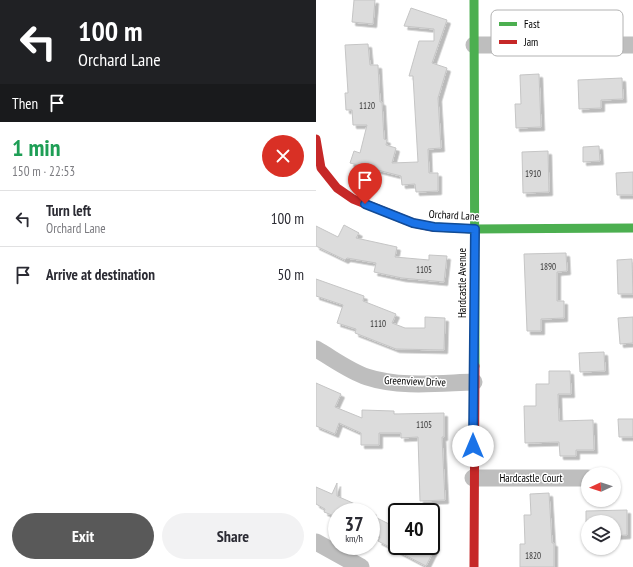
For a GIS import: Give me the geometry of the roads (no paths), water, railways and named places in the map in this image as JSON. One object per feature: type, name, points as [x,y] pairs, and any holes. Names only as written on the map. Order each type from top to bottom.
[{"type":"street","name":"Hardcastle Avenue","points":[[474,0],[474,567]]},
{"type":"street","points":[[474,45],[491,45]]},
{"type":"street","name":"Orchard Lane","points":[[316,139],[322,168],[337,188],[353,199],[413,223],[434,227],[475,229],[633,228]]},
{"type":"street","name":"Greenview Drive","points":[[316,349],[366,376],[381,380],[402,383],[474,382]]},
{"type":"street","name":"Hardcastle Court","points":[[473,478],[581,478]]},
{"type":"street","points":[[316,542],[361,567]]}]
